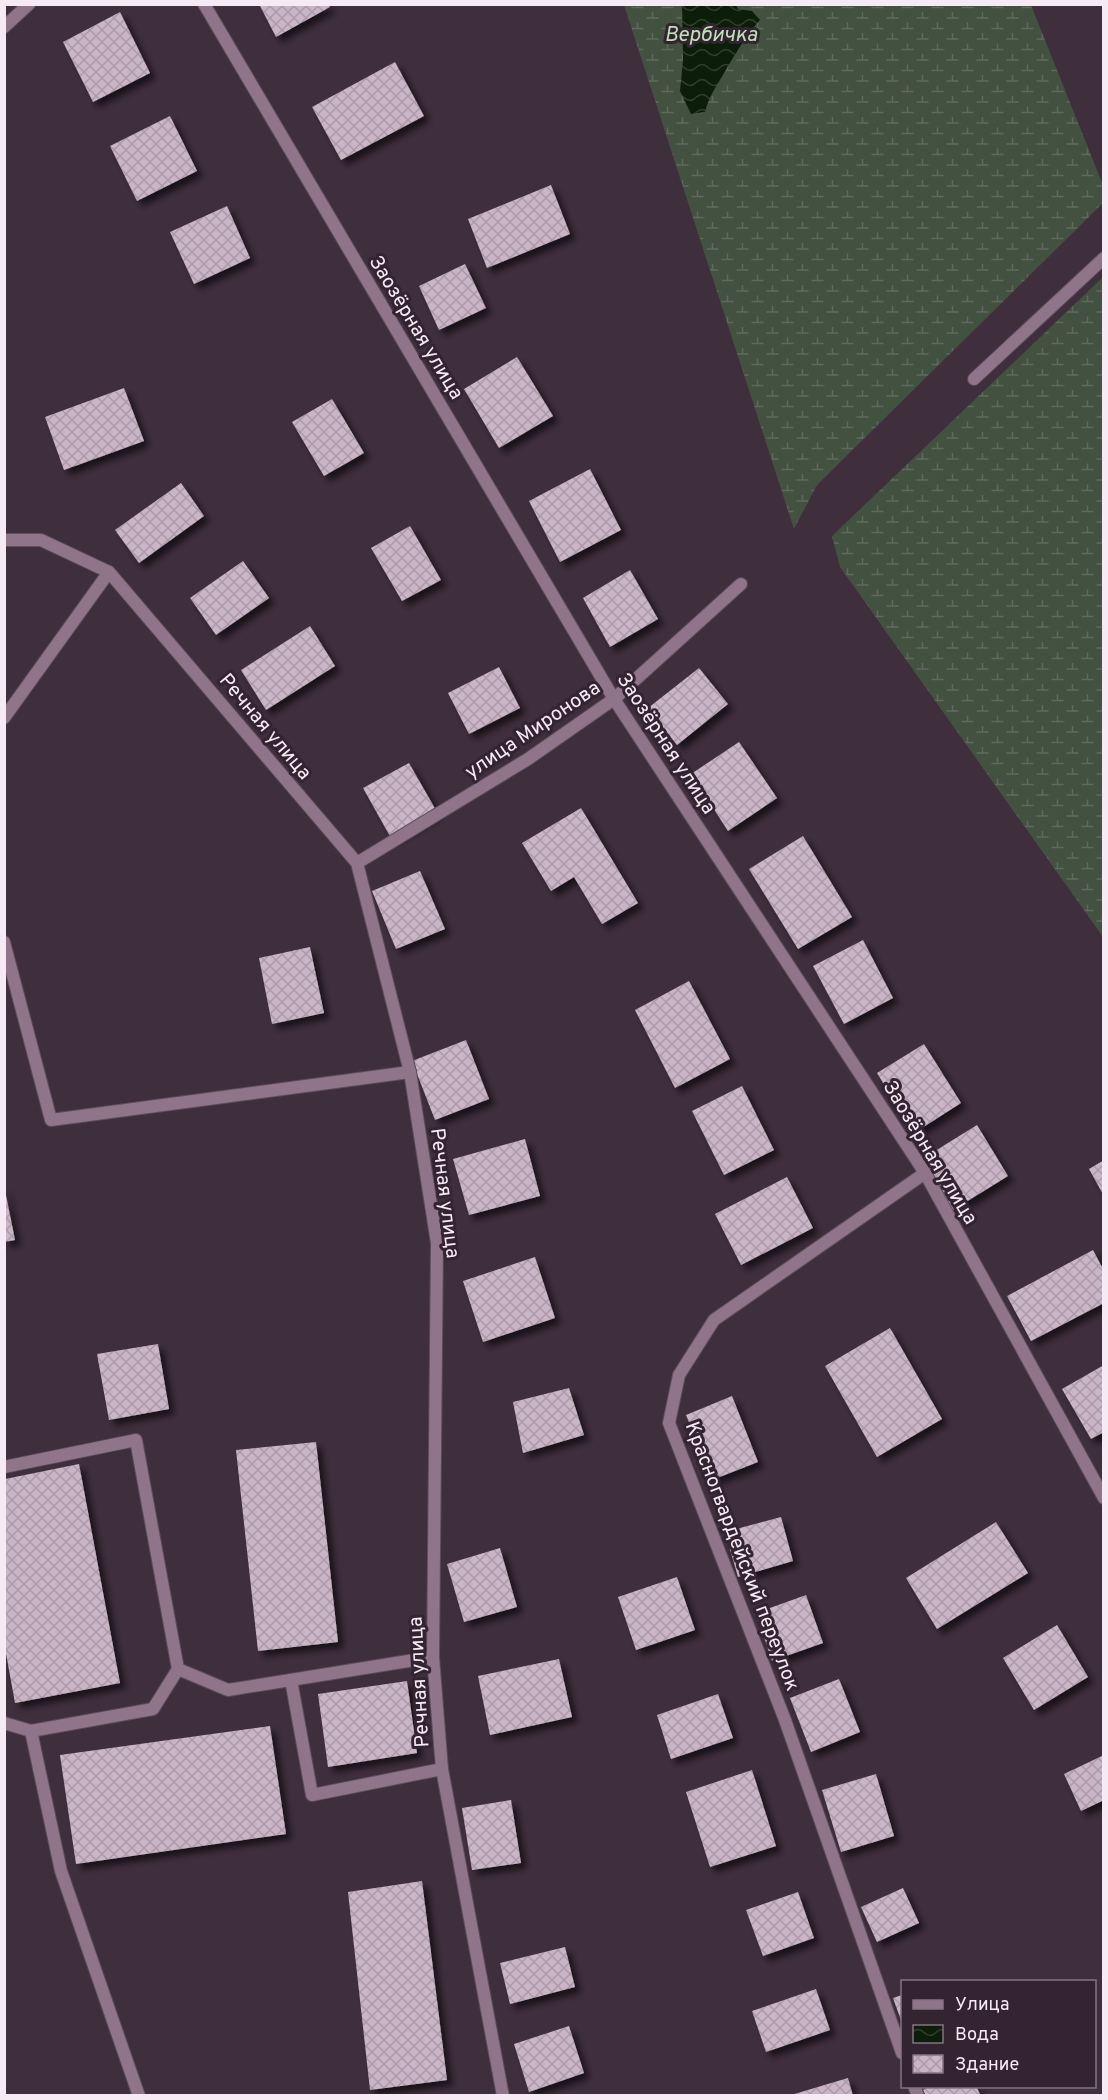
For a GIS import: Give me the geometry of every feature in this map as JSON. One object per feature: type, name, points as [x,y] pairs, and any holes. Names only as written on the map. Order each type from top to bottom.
[{"type":"street","points":[[4,27],[29,4]]},
{"type":"street","name":"Заозёрная улица","points":[[204,4],[614,699],[925,1173],[1104,1498]]},
{"type":"street","points":[[974,379],[1104,258]]},
{"type":"street","name":"Речная улица","points":[[4,540],[41,540],[110,572],[357,863],[410,1072],[437,1243],[433,1657],[442,1769],[503,2096]]},
{"type":"street","points":[[4,718],[110,572]]},
{"type":"street","name":"улица Миронова","points":[[357,863],[528,759],[614,699],[741,584]]},
{"type":"street","points":[[4,942],[51,1120],[410,1072]]},
{"type":"street","name":"Красногвардейский переулок","points":[[901,2047],[785,1720],[669,1423],[679,1375],[714,1320],[925,1173]]},
{"type":"street","points":[[4,1467],[136,1440],[178,1669],[153,1709],[31,1731],[4,1723]]},
{"type":"street","points":[[178,1669],[228,1690],[433,1657]]},
{"type":"street","points":[[291,1680],[312,1795],[442,1769]]},
{"type":"street","points":[[31,1731],[60,1871],[139,2096]]},
{"type":"green space","points":[[624,5],[1031,5],[1103,185],[1103,203],[817,485],[794,529]]},
{"type":"green space","points":[[1103,277],[1103,937],[840,567],[832,536]]},
{"type":"water","name":"Вербичка","points":[[682,5],[736,5],[738,9],[752,11],[760,20],[728,66],[705,112],[691,114],[680,91],[683,60]]},
{"type":"building","points":[[259,4],[329,4],[330,7],[276,37]]},
{"type":"building","points":[[120,12],[150,73],[93,102],[63,42]]},
{"type":"building","points":[[395,62],[424,116],[341,160],[312,107]]},
{"type":"building","points":[[170,116],[197,171],[137,201],[110,146]]},
{"type":"building","points":[[551,185],[570,234],[487,268],[468,219]]},
{"type":"building","points":[[227,206],[250,258],[194,284],[170,232]]},
{"type":"building","points":[[465,264],[486,308],[439,330],[419,286]]},
{"type":"building","points":[[517,357],[553,416],[499,448],[464,389]]},
{"type":"building","points":[[124,388],[144,441],[64,470],[45,417]]},
{"type":"building","points":[[332,399],[364,453],[324,476],[292,422]]},
{"type":"building","points":[[590,469],[621,530],[560,562],[529,501]]},
{"type":"building","points":[[181,483],[204,516],[139,563],[115,530]]},
{"type":"building","points":[[410,526],[441,580],[402,601],[371,548]]},
{"type":"building","points":[[243,561],[269,598],[216,635],[190,598]]},
{"type":"building","points":[[630,570],[658,619],[610,647],[583,598]]},
{"type":"building","points":[[310,626],[335,666],[266,710],[241,670]]},
{"type":"building","points":[[499,667],[520,708],[469,734],[448,693]]},
{"type":"building","points":[[699,668],[728,704],[677,745],[648,708]]},
{"type":"building","points":[[739,742],[777,798],[728,831],[691,774]]},
{"type":"building","points":[[409,763],[437,812],[391,838],[363,788]]},
{"type":"building","points":[[581,808],[638,903],[602,924],[574,877],[551,891],[522,843]]},
{"type":"building","points":[[803,836],[852,917],[798,949],[749,869]]},
{"type":"building","points":[[420,871],[445,929],[396,949],[372,891]]},
{"type":"building","points":[[863,940],[893,998],[844,1024],[813,966]]},
{"type":"building","points":[[310,947],[324,1013],[272,1024],[259,958]]},
{"type":"building","points":[[689,981],[730,1059],[675,1088],[635,1010]]},
{"type":"building","points":[[466,1040],[489,1099],[435,1120],[412,1061]]},
{"type":"building","points":[[924,1044],[961,1103],[914,1133],[877,1073]]},
{"type":"building","points":[[742,1086],[774,1150],[724,1175],[692,1111]]},
{"type":"building","points":[[977,1125],[1008,1176],[953,1210],[922,1159]]},
{"type":"building","points":[[525,1139],[540,1196],[469,1215],[453,1159]]},
{"type":"building","points":[[1104,1160],[1104,1196],[1089,1169]]},
{"type":"building","points":[[787,1177],[813,1228],[741,1265],[715,1214]]},
{"type":"building","points":[[4,1185],[15,1240],[4,1242]]},
{"type":"building","points":[[1093,1250],[1104,1271],[1104,1303],[1031,1341],[1007,1296]]},
{"type":"building","points":[[535,1257],[555,1318],[483,1342],[463,1281]]},
{"type":"building","points":[[890,1328],[942,1419],[877,1457],[825,1366]]},
{"type":"building","points":[[158,1344],[169,1409],[109,1420],[97,1354]]},
{"type":"building","points":[[1104,1365],[1104,1432],[1091,1439],[1062,1389]]},
{"type":"building","points":[[569,1388],[584,1435],[523,1453],[513,1402]]},
{"type":"building","points":[[732,1396],[758,1462],[712,1480],[686,1415]]},
{"type":"building","points":[[316,1442],[338,1642],[258,1651],[236,1450]]},
{"type":"building","points":[[79,1464],[120,1683],[15,1703],[5,1648],[5,1479]]},
{"type":"building","points":[[781,1517],[793,1561],[738,1577],[725,1532]]},
{"type":"building","points":[[996,1522],[1028,1573],[937,1629],[906,1578]]},
{"type":"building","points":[[500,1548],[517,1607],[464,1622],[447,1564]]},
{"type":"building","points":[[677,1577],[695,1630],[636,1650],[618,1597]]},
{"type":"building","points":[[806,1595],[823,1643],[772,1661],[756,1613]]},
{"type":"building","points":[[1057,1625],[1088,1677],[1034,1710],[1003,1658]]},
{"type":"building","points":[[559,1659],[572,1717],[490,1735],[478,1676]]},
{"type":"building","points":[[839,1679],[860,1732],[811,1752],[790,1698]]},
{"type":"building","points":[[407,1681],[417,1753],[328,1767],[318,1694]]},
{"type":"building","points":[[718,1694],[733,1738],[671,1759],[657,1715]]},
{"type":"building","points":[[270,1726],[286,1834],[76,1864],[60,1755]]},
{"type":"building","points":[[1104,1755],[1104,1800],[1081,1811],[1064,1774]]},
{"type":"building","points":[[752,1770],[776,1846],[710,1867],[686,1792]]},
{"type":"building","points":[[876,1774],[894,1836],[841,1852],[822,1790]]},
{"type":"building","points":[[511,1800],[521,1863],[472,1870],[462,1808]]},
{"type":"building","points":[[422,1881],[447,2080],[370,2090],[348,1892]]},
{"type":"building","points":[[903,1888],[919,1923],[877,1942],[861,1907]]},
{"type":"building","points":[[798,1892],[814,1938],[763,1956],[746,1910]]},
{"type":"building","points":[[565,1947],[575,1987],[510,2004],[500,1963]]},
{"type":"building","points":[[816,1989],[830,2030],[766,2052],[752,2011]]},
{"type":"building","points":[[901,1995],[901,2020],[893,1998]]},
{"type":"building","points":[[569,2026],[584,2073],[529,2092],[514,2044]]},
{"type":"building","points":[[848,2078],[853,2096],[791,2096],[791,2095]]},
{"type":"building","points":[[926,2088],[977,2088],[981,2096],[926,2096],[923,2090]]}]
